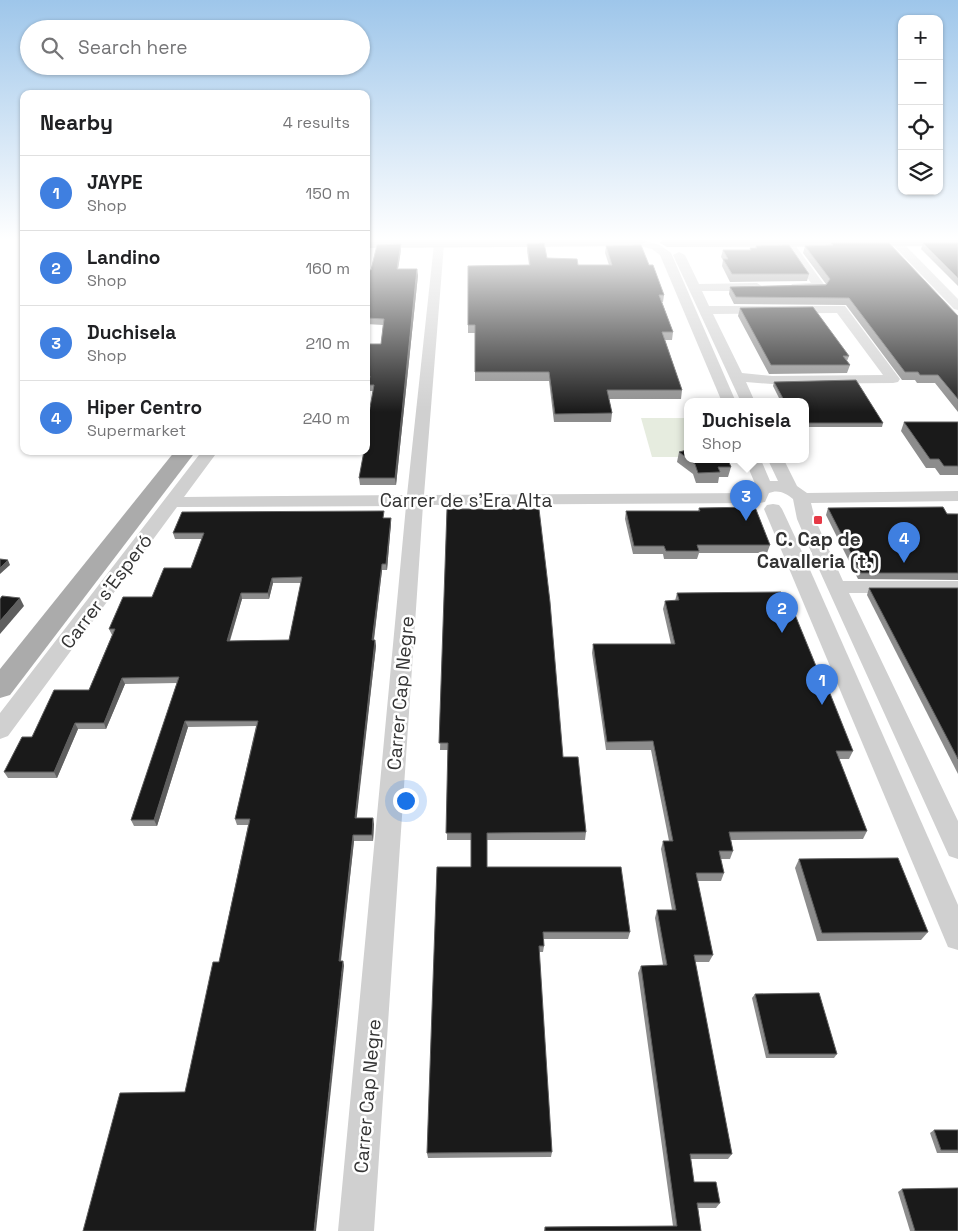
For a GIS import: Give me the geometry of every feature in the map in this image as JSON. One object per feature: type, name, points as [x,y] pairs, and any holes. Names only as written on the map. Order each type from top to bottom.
[{"type":"main road","points":[[0,688],[183,455]]},
{"type":"street","name":"Carrer Cap Negre","points":[[356,1231],[415,500],[434,297]]},
{"type":"street","points":[[684,297],[727,398]]},
{"type":"street","points":[[700,297],[746,398]]},
{"type":"street","points":[[706,310],[841,309],[893,379],[772,380],[736,377]]},
{"type":"street","name":"Carrer s'Esperó","points":[[0,730],[207,455]]},
{"type":"street","points":[[754,463],[766,498],[794,554],[958,937]]},
{"type":"street","points":[[778,463],[798,498],[836,587],[958,848]]},
{"type":"street","points":[[766,498],[776,486],[798,498],[958,496]]},
{"type":"street","points":[[766,498],[786,511],[798,498]]},
{"type":"street","name":"Carrer de s'Era Alta","points":[[173,502],[766,498]]},
{"type":"street","points":[[836,587],[958,587]]},
{"type":"shaded area","points":[[641,418],[684,418],[684,457],[652,457]]},
{"type":"building","points":[[370,297],[414,297],[395,478],[359,478],[363,455],[370,455],[370,408],[374,385],[370,385],[370,344],[381,344],[384,319],[370,318]]},
{"type":"building","points":[[468,297],[660,297],[673,332],[662,332],[682,390],[607,390],[612,413],[555,414],[549,372],[475,372],[475,325],[468,325]]},
{"type":"building","points":[[786,297],[940,297],[958,316],[958,399],[938,375],[920,375],[918,372],[905,372],[849,298]]},
{"type":"building","points":[[813,307],[849,356],[843,356],[850,365],[771,365],[740,308]]},
{"type":"building","points":[[856,380],[883,423],[809,423],[809,398],[783,398],[774,382]]},
{"type":"building","points":[[904,422],[958,422],[958,466],[944,466],[939,459],[930,459]]},
{"type":"building","points":[[694,463],[729,463],[731,467],[718,467],[720,472],[698,473]]},
{"type":"building","points":[[755,507],[770,545],[697,545],[699,551],[666,551],[664,546],[634,546],[626,511],[700,511],[699,508]]},
{"type":"building","points":[[943,507],[947,514],[958,514],[958,573],[861,573],[828,508]]},
{"type":"building","points":[[447,509],[539,509],[550,602],[563,757],[578,757],[586,832],[487,833],[487,867],[621,867],[630,932],[543,932],[544,946],[539,946],[552,1152],[427,1153],[437,867],[471,867],[471,833],[446,833],[448,743],[439,743]]},
{"type":"building","points":[[384,511],[383,518],[391,518],[386,564],[382,564],[372,640],[375,640],[355,818],[373,818],[372,835],[353,835],[339,961],[343,961],[314,1231],[83,1231],[120,1093],[185,1092],[213,962],[219,962],[250,819],[235,819],[258,721],[185,721],[154,820],[131,820],[179,677],[122,678],[104,723],[75,723],[54,772],[4,772],[22,737],[32,737],[54,690],[89,690],[115,629],[109,629],[123,597],[152,597],[164,568],[191,568],[204,533],[173,533],[182,512]],"holes":[[[302,577],[289,640],[227,641],[241,593],[268,593],[272,578]]]},
{"type":"building","points":[[0,559],[8,560],[0,568]]},
{"type":"building","points":[[869,588],[958,588],[958,759]]},
{"type":"building","points":[[781,592],[789,600],[816,666],[819,666],[853,751],[836,751],[867,831],[729,832],[733,851],[719,851],[724,873],[696,873],[713,955],[694,955],[732,1154],[690,1154],[694,1182],[716,1182],[720,1203],[697,1203],[701,1231],[545,1231],[545,1227],[677,1226],[641,966],[667,965],[657,910],[676,910],[663,841],[673,841],[653,741],[607,742],[593,644],[675,644],[665,601],[679,600],[677,593]]},
{"type":"building","points":[[2,596],[20,598],[0,621],[0,599]]},
{"type":"building","points":[[898,858],[928,932],[822,933],[799,859]]},
{"type":"building","points":[[819,993],[837,1054],[769,1054],[755,994]]},
{"type":"building","points":[[934,1130],[958,1130],[958,1150],[941,1150]]},
{"type":"building","points":[[958,1188],[958,1231],[915,1231],[902,1189]]},
{"type":"place","name":"C. Cap de Cavalleria (t.)","points":[[818,520]]},
{"type":"place","name":"Duchisela","points":[[746,521]]},
{"type":"place","name":"Hiper Centro","points":[[904,563]]},
{"type":"place","name":"Landino","points":[[782,633]]},
{"type":"place","name":"JAYPE","points":[[822,705]]}]
